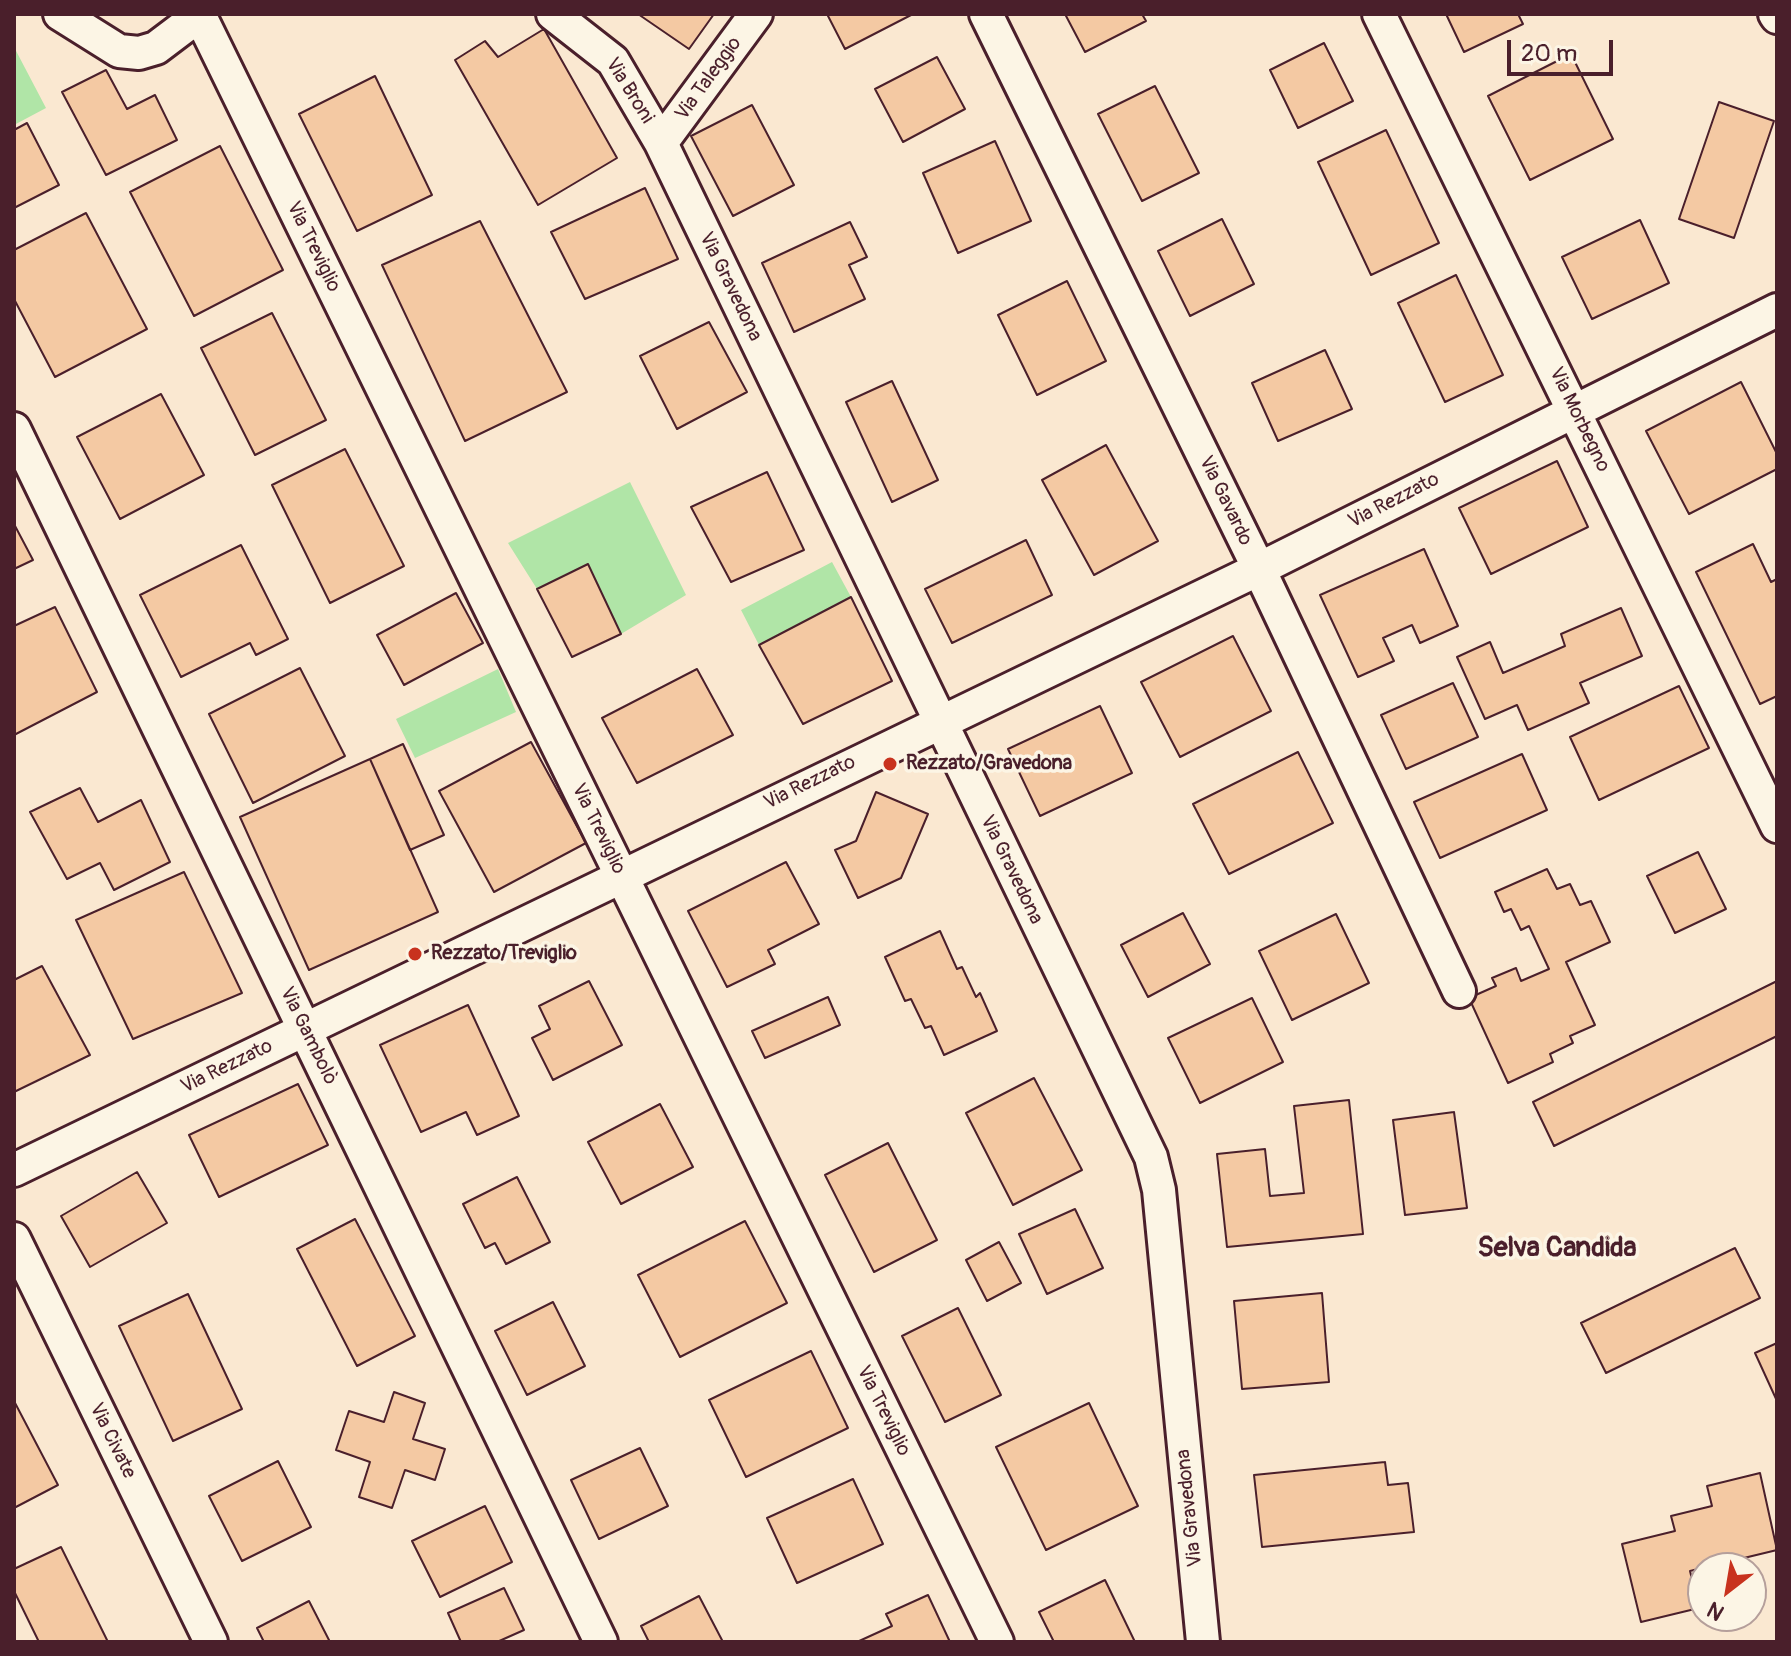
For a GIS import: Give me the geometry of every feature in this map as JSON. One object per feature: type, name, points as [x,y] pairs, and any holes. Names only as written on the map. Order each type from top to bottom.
[{"type":"street","points":[[60,14],[119,51],[139,53],[156,48],[200,15]]},
{"type":"street","name":"Via Broni","points":[[553,14],[613,61],[661,143]]},
{"type":"street","name":"Via Taleggio","points":[[661,143],[756,14]]},
{"type":"street","name":"Via Gavardo","points":[[986,14],[1259,569],[1459,991]]},
{"type":"street","name":"Via Morbegno","points":[[1379,14],[1777,826]]},
{"type":"street","name":"Via Treviglio","points":[[200,15],[997,1642]]},
{"type":"street","name":"Via Gravedona","points":[[661,143],[1144,1142],[1155,1172],[1203,1642]]},
{"type":"street","name":"Via Rezzato","points":[[14,1170],[938,721],[1259,569],[1777,310]]},
{"type":"street","name":"Via Gambolò","points":[[14,429],[601,1642]]},
{"type":"street","name":"Via Civate","points":[[14,1239],[211,1642]]},
{"type":"green space","points":[[14,47],[46,108],[14,125]]},
{"type":"green space","points":[[630,482],[686,595],[621,634],[588,565],[537,589],[508,543]]},
{"type":"green space","points":[[832,562],[851,597],[759,645],[741,610]]},
{"type":"green space","points":[[498,669],[516,712],[415,758],[396,719]]},
{"type":"building","points":[[638,14],[714,14],[689,49]]},
{"type":"building","points":[[827,14],[913,14],[845,49]]},
{"type":"building","points":[[1065,14],[1142,14],[1146,21],[1085,52]]},
{"type":"building","points":[[1446,14],[1518,14],[1523,24],[1464,52]]},
{"type":"building","points":[[544,29],[617,158],[538,205],[455,60],[485,41],[498,57]]},
{"type":"building","points":[[1324,43],[1353,101],[1298,128],[1270,70]]},
{"type":"building","points":[[1571,54],[1613,139],[1530,180],[1488,96]]},
{"type":"building","points":[[937,57],[965,109],[903,142],[875,89]]},
{"type":"building","points":[[106,70],[127,109],[155,95],[177,140],[106,175],[62,92]]},
{"type":"building","points":[[375,76],[432,195],[357,231],[299,114]]},
{"type":"building","points":[[1155,86],[1199,173],[1142,201],[1098,114]]},
{"type":"building","points":[[1719,102],[1774,121],[1734,238],[1679,219]]},
{"type":"building","points":[[752,105],[794,185],[733,216],[691,136]]},
{"type":"building","points":[[27,123],[59,185],[14,208],[14,130]]},
{"type":"building","points":[[1386,130],[1439,243],[1371,275],[1318,162]]},
{"type":"building","points":[[995,141],[1031,221],[958,253],[923,173]]},
{"type":"building","points":[[220,146],[283,270],[194,316],[130,192]]},
{"type":"building","points":[[645,188],[678,259],[585,299],[551,232]]},
{"type":"building","points":[[86,213],[147,329],[55,377],[14,299],[14,250]]},
{"type":"building","points":[[1222,219],[1254,284],[1190,316],[1158,251]]},
{"type":"building","points":[[1640,220],[1669,283],[1592,319],[1562,257]]},
{"type":"building","points":[[480,221],[567,392],[465,441],[382,265]]},
{"type":"building","points":[[850,222],[867,257],[849,265],[865,299],[794,332],[762,263]]},
{"type":"building","points":[[1456,275],[1503,375],[1445,402],[1398,303]]},
{"type":"building","points":[[1067,281],[1106,361],[1037,395],[998,315]]},
{"type":"building","points":[[272,313],[326,420],[255,455],[201,348]]},
{"type":"building","points":[[709,322],[747,392],[677,429],[640,356]]},
{"type":"building","points":[[1325,350],[1352,409],[1278,441],[1252,383]]},
{"type":"building","points":[[892,381],[938,480],[892,502],[846,402]]},
{"type":"building","points":[[1741,382],[1777,454],[1777,469],[1689,514],[1646,431]]},
{"type":"building","points":[[161,394],[204,475],[120,519],[77,437]]},
{"type":"building","points":[[1106,445],[1158,541],[1094,575],[1042,480]]},
{"type":"building","points":[[345,449],[404,566],[330,603],[272,485]]},
{"type":"building","points":[[1557,461],[1588,527],[1491,574],[1459,508]]},
{"type":"building","points":[[767,472],[804,550],[731,582],[691,507]]},
{"type":"building","points":[[14,524],[33,560],[14,569]]},
{"type":"building","points":[[1026,540],[1052,595],[952,643],[925,589]]},
{"type":"building","points":[[1753,544],[1771,582],[1777,579],[1777,696],[1760,704],[1696,572]]},
{"type":"building","points":[[241,545],[288,639],[256,655],[250,643],[181,677],[140,595]]},
{"type":"building","points":[[1424,549],[1458,626],[1420,643],[1412,625],[1383,638],[1394,661],[1358,677],[1320,595]]},
{"type":"building","points":[[588,564],[621,634],[572,657],[537,589]]},
{"type":"building","points":[[456,593],[483,643],[404,685],[377,635]]},
{"type":"building","points":[[851,597],[892,681],[803,724],[759,645]]},
{"type":"building","points":[[55,607],[97,692],[14,735],[14,626]]},
{"type":"building","points":[[1621,608],[1642,656],[1580,683],[1589,703],[1528,730],[1517,705],[1485,719],[1457,657],[1490,642],[1503,673],[1565,646],[1561,634]]},
{"type":"building","points":[[1233,636],[1271,711],[1180,757],[1141,682]]},
{"type":"building","points":[[300,668],[345,756],[253,803],[209,714]]},
{"type":"building","points":[[697,669],[733,735],[637,783],[602,718]]},
{"type":"building","points":[[1453,683],[1478,737],[1406,769],[1381,715]]},
{"type":"building","points":[[1679,686],[1709,748],[1599,800],[1570,737]]},
{"type":"building","points":[[1100,706],[1132,773],[1040,816],[1008,749]]},
{"type":"building","points":[[531,742],[586,843],[494,892],[439,791]]},
{"type":"building","points":[[403,744],[444,835],[410,850],[370,759]]},
{"type":"building","points":[[1298,752],[1333,823],[1229,874],[1193,804]]},
{"type":"building","points":[[1522,754],[1547,810],[1440,858],[1414,802]]},
{"type":"building","points":[[370,759],[438,912],[309,970],[240,817]]},
{"type":"building","points":[[80,788],[98,822],[141,800],[170,862],[114,890],[100,863],[67,879],[30,812]]},
{"type":"building","points":[[876,792],[928,814],[901,878],[858,898],[835,850],[856,841]]},
{"type":"building","points":[[1698,852],[1726,909],[1675,933],[1647,876]]},
{"type":"building","points":[[786,862],[819,924],[768,950],[775,964],[727,987],[688,911]]},
{"type":"building","points":[[1547,869],[1557,889],[1570,884],[1580,905],[1591,901],[1610,942],[1566,962],[1595,1025],[1570,1036],[1573,1043],[1550,1054],[1553,1062],[1508,1083],[1469,998],[1496,986],[1492,978],[1516,968],[1521,981],[1549,969],[1529,926],[1521,930],[1511,909],[1504,912],[1495,892]]},
{"type":"building","points":[[184,872],[242,993],[133,1039],[76,920]]},
{"type":"building","points":[[1183,913],[1210,964],[1148,997],[1121,945]]},
{"type":"building","points":[[1336,914],[1369,983],[1292,1020],[1259,951]]},
{"type":"building","points":[[940,931],[957,969],[962,967],[976,997],[980,993],[997,1031],[944,1055],[931,1026],[925,1028],[911,999],[905,1001],[885,957]]},
{"type":"building","points":[[42,966],[90,1055],[14,1092],[14,980]]},
{"type":"building","points":[[589,981],[622,1045],[553,1080],[532,1038],[550,1029],[539,1006]]},
{"type":"building","points":[[1777,981],[1777,1036],[1554,1146],[1533,1102]]},
{"type":"building","points":[[828,997],[840,1025],[765,1058],[752,1031]]},
{"type":"building","points":[[1252,998],[1283,1062],[1200,1103],[1168,1038]]},
{"type":"building","points":[[468,1005],[519,1116],[477,1135],[466,1112],[421,1132],[380,1045]]},
{"type":"building","points":[[1034,1078],[1082,1170],[1013,1205],[966,1113]]},
{"type":"building","points":[[298,1084],[328,1145],[219,1197],[189,1135]]},
{"type":"building","points":[[1349,1100],[1363,1234],[1227,1247],[1217,1154],[1265,1149],[1270,1196],[1304,1193],[1294,1106]]},
{"type":"building","points":[[660,1104],[693,1167],[621,1204],[588,1142]]},
{"type":"building","points":[[1454,1112],[1467,1208],[1405,1215],[1393,1120]]},
{"type":"building","points":[[888,1143],[937,1240],[874,1272],[825,1175]]},
{"type":"building","points":[[137,1172],[167,1223],[90,1267],[61,1216]]},
{"type":"building","points":[[517,1177],[550,1242],[506,1264],[495,1243],[485,1248],[463,1204]]},
{"type":"building","points":[[1075,1209],[1103,1268],[1047,1294],[1019,1234]]},
{"type":"building","points":[[355,1219],[415,1336],[357,1366],[297,1249]]},
{"type":"building","points":[[745,1221],[787,1303],[680,1357],[638,1275]]},
{"type":"building","points":[[999,1242],[1021,1283],[987,1301],[966,1260]]},
{"type":"building","points":[[1735,1248],[1760,1298],[1606,1373],[1581,1323]]},
{"type":"building","points":[[1322,1293],[1329,1382],[1242,1389],[1234,1301]]},
{"type":"building","points":[[188,1294],[242,1409],[173,1441],[119,1326]]},
{"type":"building","points":[[553,1302],[585,1366],[527,1395],[495,1331]]},
{"type":"building","points":[[958,1308],[1001,1395],[945,1422],[902,1336]]},
{"type":"building","points":[[1777,1343],[1777,1401],[1755,1353]]},
{"type":"building","points":[[811,1351],[848,1428],[746,1477],[709,1400]]},
{"type":"building","points":[[394,1392],[425,1403],[413,1439],[445,1449],[435,1480],[405,1470],[392,1508],[359,1497],[370,1462],[336,1450],[349,1411],[384,1422]]},
{"type":"building","points":[[14,1401],[58,1485],[14,1508]]},
{"type":"building","points":[[1089,1403],[1138,1506],[1046,1550],[996,1447]]},
{"type":"building","points":[[640,1448],[668,1506],[599,1539],[571,1480]]},
{"type":"building","points":[[278,1461],[311,1527],[242,1561],[209,1496]]},
{"type":"building","points":[[1385,1462],[1388,1485],[1408,1483],[1414,1532],[1262,1547],[1254,1475]]},
{"type":"building","points":[[1760,1473],[1777,1550],[1687,1552],[1687,1611],[1641,1622],[1622,1544],[1675,1531],[1671,1516],[1712,1506],[1707,1486]]},
{"type":"building","points":[[853,1479],[883,1544],[797,1583],[767,1518]]},
{"type":"building","points":[[485,1506],[512,1562],[440,1597],[412,1541]]},
{"type":"building","points":[[61,1547],[108,1642],[39,1642],[14,1591],[14,1569]]},
{"type":"building","points":[[1105,1580],[1135,1642],[1054,1642],[1039,1612]]},
{"type":"building","points":[[504,1588],[524,1630],[497,1642],[461,1642],[448,1613]]},
{"type":"building","points":[[928,1595],[950,1642],[857,1642],[892,1626],[886,1614]]},
{"type":"building","points":[[699,1596],[723,1642],[649,1642],[641,1626]]},
{"type":"building","points":[[309,1601],[330,1642],[264,1642],[257,1628]]},
{"type":"place","name":"Rezzato/Gravedona","points":[[890,764]]},
{"type":"place","name":"Rezzato/Treviglio","points":[[415,954]]},
{"type":"district","name":"Selva Candida","points":[[1557,1249]]}]
